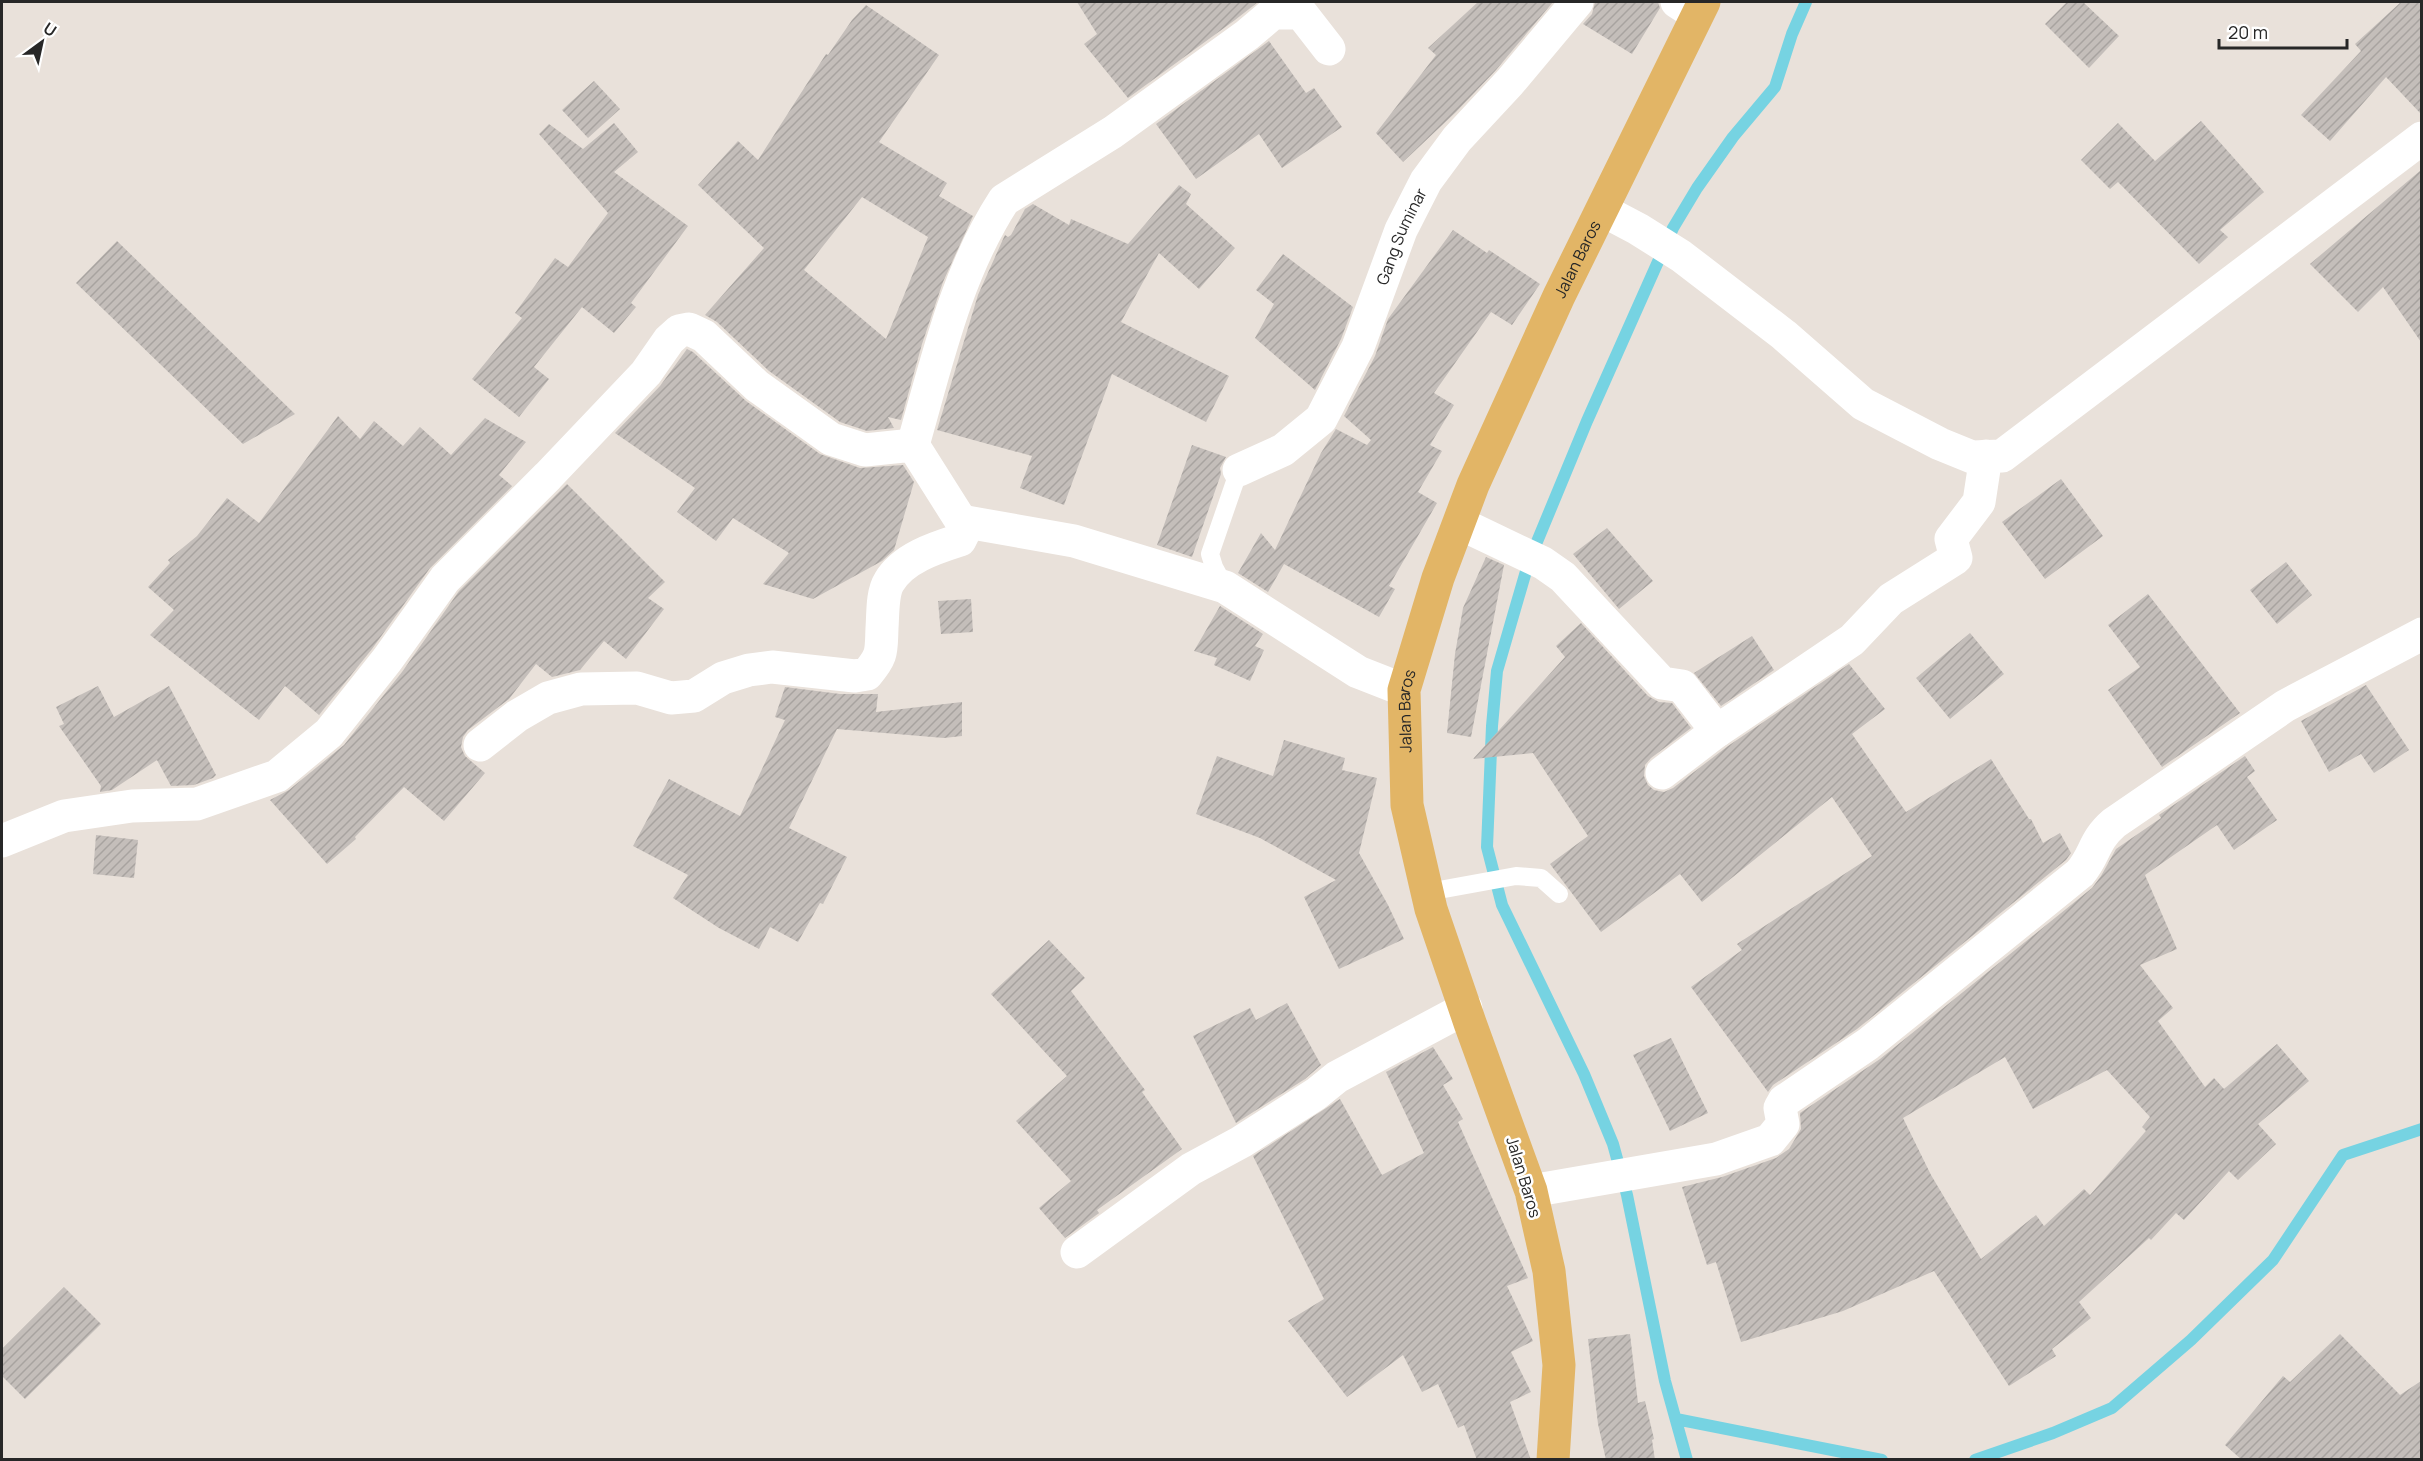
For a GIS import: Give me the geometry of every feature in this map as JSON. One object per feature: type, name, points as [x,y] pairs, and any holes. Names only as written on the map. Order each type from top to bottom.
[{"type":"main road","name":"Jalan Baros","points":[[1553,1460],[1559,1365],[1549,1271],[1531,1191],[1431,909],[1407,805],[1404,690],[1438,578],[1473,485],[1554,306],[1602,210],[1693,6]]},
{"type":"street","name":"Gang Suminar","points":[[1239,470],[1283,450],[1320,419],[1358,347],[1401,230],[1426,181],[1457,139],[1510,82],[1577,2]]},
{"type":"street","points":[[480,746],[517,716],[548,699],[580,689],[637,688],[671,698],[694,696],[723,678],[772,667],[855,676],[867,675],[881,657],[887,583],[903,565],[937,547],[960,540],[964,532],[961,521],[913,445],[953,305],[994,216],[1004,200],[1113,132],[1247,35],[1273,13],[1301,12],[1329,49]]},
{"type":"street","points":[[1602,210],[1681,256],[1784,335],[1863,404],[1940,444],[1971,457],[2002,456],[2421,138]]},
{"type":"street","points":[[2,841],[64,816],[132,806],[196,804],[277,776],[329,733],[387,660],[445,579],[549,476],[646,373],[669,340],[679,331],[689,329],[704,336],[757,386],[831,439],[865,450],[913,445]]},
{"type":"street","points":[[1662,773],[1717,731],[1852,640],[1891,599],[1956,558],[1951,540],[1979,502],[1986,456]]},
{"type":"street","points":[[961,521],[1074,541],[1225,587],[1358,672],[1404,690]]},
{"type":"street","points":[[1459,523],[1543,563],[1563,577],[1662,683],[1682,686],[1717,731]]},
{"type":"street","points":[[1531,1191],[1716,1159],[1770,1140],[1783,1124],[1780,1108],[1784,1101],[1868,1044],[1957,975],[2032,910],[2080,873],[2089,862],[2100,835],[2114,823],[2285,706],[2421,634]]},
{"type":"street","points":[[1077,1252],[1191,1169],[1241,1142],[1316,1094],[1337,1077],[1466,1008]]},
{"type":"lane","points":[[1225,587],[1210,554],[1239,470]]},
{"type":"lane","points":[[1428,892],[1516,876],[1542,878],[1559,894]]},
{"type":"building","points":[[1077,2],[1258,2],[1128,98],[1084,44],[1097,34]]},
{"type":"building","points":[[1478,2],[1553,2],[1496,70],[1403,162],[1376,133],[1436,55],[1428,48]]},
{"type":"building","points":[[1595,2],[1658,2],[1660,8],[1632,54],[1583,24],[1592,14]]},
{"type":"building","points":[[2067,2],[2083,2],[2119,36],[2089,68],[2045,24]]},
{"type":"building","points":[[2401,2],[2421,2],[2421,114],[2386,77],[2330,141],[2301,115],[2361,51],[2355,44]]},
{"type":"building","points":[[866,5],[939,55],[879,142],[947,183],[939,196],[973,216],[943,282],[922,344],[901,420],[888,417],[894,428],[867,431],[840,422],[769,371],[717,322],[705,315],[764,248],[698,185],[738,141],[758,160],[826,54],[828,55],[852,20]],"holes":[[[862,197],[928,237],[886,339],[804,270]]]},
{"type":"building","points":[[1269,41],[1306,93],[1314,88],[1342,127],[1282,168],[1259,134],[1196,179],[1156,124]]},
{"type":"building","points":[[594,81],[620,109],[588,138],[562,110]]},
{"type":"building","points":[[2201,121],[2264,192],[2220,230],[2228,237],[2199,264],[2118,182],[2110,189],[2081,160],[2118,123],[2155,161]]},
{"type":"building","points":[[614,123],[638,152],[614,172],[688,226],[631,303],[636,307],[614,333],[582,307],[534,367],[549,379],[519,417],[472,379],[522,318],[515,313],[555,258],[568,267],[608,213],[539,134],[549,124],[583,149]]},
{"type":"building","points":[[2421,170],[2421,342],[2383,287],[2358,312],[2310,264]]},
{"type":"building","points":[[1179,185],[1191,194],[1186,204],[1235,248],[1199,289],[1159,253],[1121,322],[1229,376],[1206,422],[1112,374],[1064,505],[1020,488],[1032,456],[937,430],[978,295],[1005,235],[1008,237],[1011,235],[1025,209],[1033,204],[1069,225],[1071,219],[1128,244]]},
{"type":"building","points":[[1453,230],[1487,253],[1489,250],[1540,284],[1512,325],[1491,312],[1434,393],[1454,405],[1430,445],[1442,451],[1418,492],[1437,503],[1389,586],[1395,589],[1379,617],[1284,564],[1268,592],[1238,573],[1261,533],[1275,550],[1321,453],[1336,429],[1367,445],[1371,440],[1344,416],[1375,356],[1388,319]]},
{"type":"building","points":[[117,241],[295,414],[243,444],[76,283]]},
{"type":"building","points":[[1283,254],[1353,307],[1341,339],[1315,390],[1255,338],[1274,304],[1256,290]]},
{"type":"building","points":[[687,349],[746,401],[820,454],[860,468],[903,465],[914,482],[894,550],[882,561],[813,599],[763,584],[789,553],[733,518],[716,541],[677,512],[695,488],[615,433],[660,386]]},
{"type":"building","points":[[338,416],[360,439],[374,421],[403,446],[420,427],[451,455],[485,418],[526,442],[499,475],[512,486],[430,568],[372,649],[319,715],[285,686],[259,720],[150,635],[174,610],[148,587],[170,563],[168,560],[197,536],[227,498],[259,523]]},
{"type":"building","points":[[1192,445],[1226,457],[1220,468],[1221,474],[1192,557],[1157,545]]},
{"type":"building","points":[[2061,479],[2103,536],[2045,579],[2002,522]]},
{"type":"building","points":[[567,484],[665,582],[648,598],[664,609],[626,659],[604,641],[580,670],[552,677],[536,664],[509,699],[468,730],[463,737],[461,747],[465,756],[485,773],[444,821],[404,787],[355,837],[356,839],[327,864],[270,800],[289,790],[344,745],[402,672],[459,591]]},
{"type":"building","points":[[1607,528],[1653,581],[1619,609],[1573,554]]},
{"type":"building","points":[[1486,557],[1504,565],[1471,737],[1447,733],[1455,654],[1463,608]]},
{"type":"building","points":[[2286,562],[2312,595],[2277,624],[2250,590]]},
{"type":"building","points":[[2148,594],[2240,713],[2162,767],[2108,690],[2140,667],[2108,625]]},
{"type":"building","points":[[971,599],[973,632],[941,634],[938,601]]},
{"type":"building","points":[[1220,606],[1263,634],[1255,646],[1264,650],[1250,681],[1214,665],[1217,658],[1194,651]]},
{"type":"building","points":[[1581,623],[1648,696],[1659,702],[1672,703],[1691,728],[1645,765],[1644,776],[1648,785],[1654,790],[1664,792],[1673,788],[1728,746],[1849,664],[1885,709],[1852,734],[1906,812],[1991,759],[2031,819],[2043,843],[2060,833],[2071,853],[2066,860],[1857,1029],[1773,1085],[1768,1092],[1691,987],[1742,950],[1737,944],[1872,856],[1832,797],[1702,902],[1680,874],[1601,932],[1550,864],[1588,836],[1533,753],[1473,759],[1565,657],[1556,646]]},
{"type":"building","points":[[1970,633],[2004,674],[1950,719],[1916,678]]},
{"type":"building","points":[[1752,636],[1774,670],[1721,706],[1694,673]]},
{"type":"building","points":[[2366,685],[2409,750],[2374,773],[2361,754],[2329,772],[2301,721]]},
{"type":"building","points":[[98,686],[114,717],[169,686],[216,775],[194,785],[171,786],[157,760],[112,790],[100,792],[101,786],[59,726],[64,724],[56,707]]},
{"type":"building","points":[[785,687],[840,694],[878,694],[876,712],[962,702],[962,736],[944,738],[837,729],[789,828],[847,857],[823,904],[820,903],[798,942],[770,927],[759,949],[719,928],[673,898],[688,875],[633,846],[669,779],[740,816],[785,720],[775,717]]},
{"type":"building","points":[[1284,740],[1345,758],[1342,770],[1377,778],[1359,853],[1404,939],[1339,969],[1304,897],[1336,880],[1260,838],[1196,814],[1217,756],[1273,776]]},
{"type":"building","points":[[2245,756],[2255,771],[2247,777],[2277,820],[2234,850],[2217,825],[2145,875],[2177,949],[2140,965],[2173,1008],[2158,1021],[2205,1087],[2214,1078],[2224,1089],[2277,1044],[2309,1081],[2258,1124],[2276,1144],[2238,1180],[2229,1171],[2184,1220],[2176,1213],[2151,1240],[2149,1238],[2079,1302],[2091,1318],[2052,1349],[2056,1356],[2009,1386],[1934,1271],[1843,1311],[1741,1342],[1716,1262],[1707,1265],[1682,1187],[1722,1177],[1776,1158],[1789,1149],[1801,1129],[1800,1113],[1880,1059],[2092,888],[2116,849],[2161,818],[2159,815]],"holes":[[[2005,1057],[2033,1109],[2107,1070],[2150,1117],[2142,1127],[2146,1131],[2090,1195],[2084,1189],[2044,1226],[2036,1215],[1981,1259],[1931,1175],[1903,1118]]]},
{"type":"building","points":[[96,835],[138,840],[134,878],[93,874]]},
{"type":"building","points":[[1049,940],[1085,978],[1071,991],[1145,1090],[1142,1092],[1182,1149],[1097,1210],[1099,1213],[1065,1238],[1039,1208],[1071,1181],[1016,1121],[1067,1076],[991,994]]},
{"type":"building","points":[[1287,1003],[1321,1065],[1305,1079],[1236,1123],[1193,1036],[1250,1008],[1256,1020]]},
{"type":"building","points":[[1671,1038],[1708,1113],[1670,1131],[1633,1055]]},
{"type":"building","points":[[1433,1047],[1453,1079],[1443,1085],[1463,1119],[1458,1122],[1528,1278],[1507,1286],[1533,1341],[1511,1352],[1531,1392],[1510,1402],[1531,1460],[1477,1460],[1464,1425],[1458,1428],[1438,1384],[1422,1392],[1403,1355],[1347,1397],[1288,1321],[1324,1299],[1253,1156],[1340,1099],[1382,1175],[1424,1153],[1386,1072]]},
{"type":"building","points":[[64,1287],[101,1324],[25,1399],[2,1376],[2,1349]]},
{"type":"building","points":[[1630,1334],[1638,1403],[1645,1401],[1654,1439],[1652,1440],[1655,1460],[1606,1460],[1598,1424],[1588,1339]]},
{"type":"building","points":[[2340,1334],[2400,1395],[2421,1381],[2421,1460],[2242,1460],[2225,1445],[2283,1376],[2290,1382]]},
{"type":"waterway","points":[[1687,1460],[1665,1381],[1627,1195],[1613,1144],[1584,1074],[1502,905],[1487,847],[1492,726],[1497,671],[1529,561],[1587,421],[1673,228],[1697,188],[1733,137],[1775,87],[1792,34],[1806,2]]},
{"type":"waterway","points":[[1975,1460],[2053,1433],[2112,1408],[2191,1340],[2273,1260],[2343,1155],[2422,1129]]},
{"type":"waterway","points":[[1676,1419],[1882,1460]]}]
